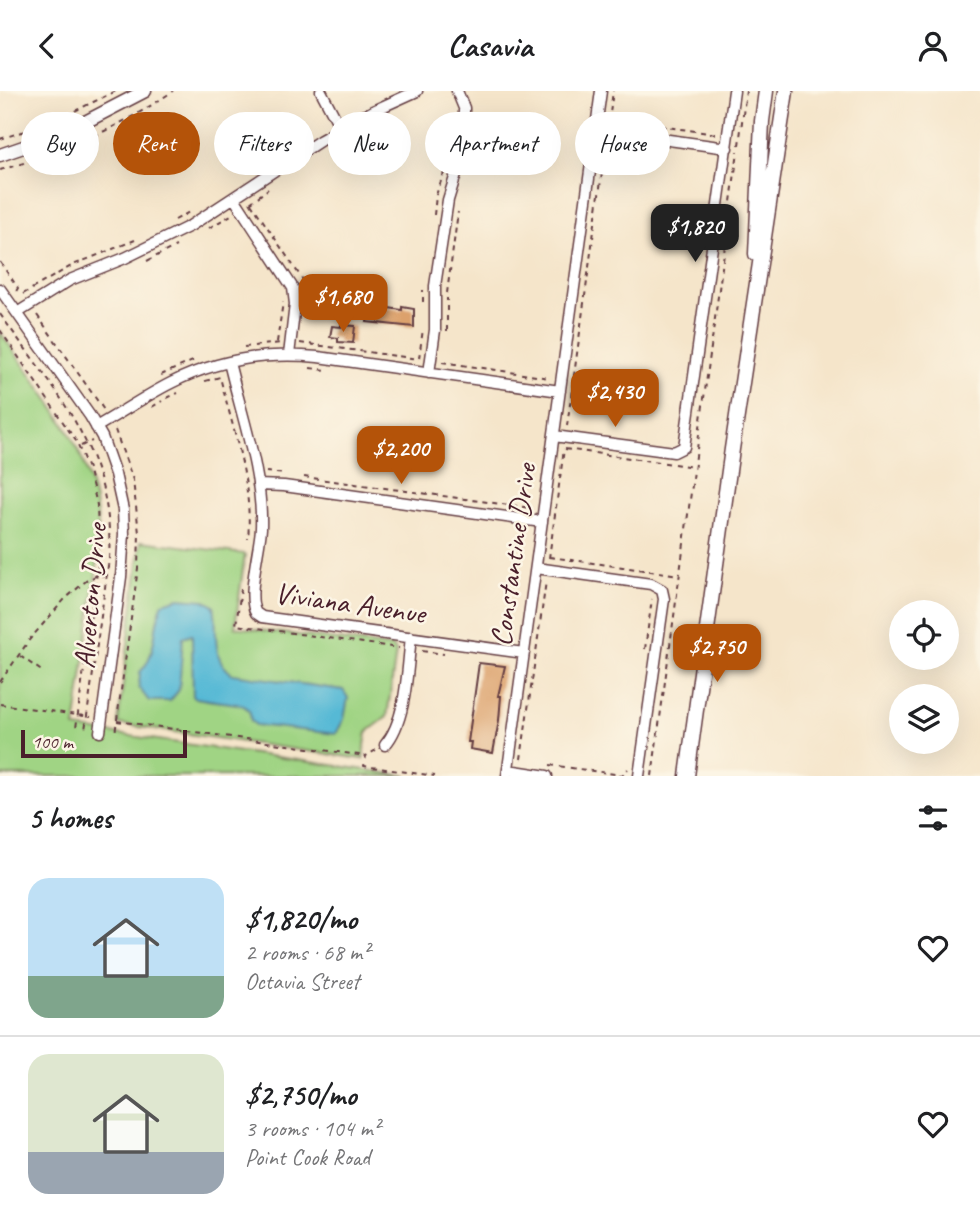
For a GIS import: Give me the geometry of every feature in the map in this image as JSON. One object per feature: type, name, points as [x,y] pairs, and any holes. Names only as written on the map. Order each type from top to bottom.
[{"type":"main road","points":[[755,294],[760,151],[766,91]]},
{"type":"main road","points":[[687,776],[786,91]]},
{"type":"street","points":[[0,155],[64,133],[100,117],[145,91]]},
{"type":"street","points":[[321,91],[332,112]]},
{"type":"street","points":[[375,112],[417,91]]},
{"type":"street","points":[[429,373],[435,330],[435,286],[448,200],[460,155],[464,118],[464,107],[457,91]]},
{"type":"street","name":"Constantine Drive","points":[[598,112],[601,91]]},
{"type":"street","points":[[554,436],[674,453],[682,449],[687,438],[734,91]]},
{"type":"street","points":[[17,313],[70,280],[149,247],[238,203],[305,150],[328,137]]},
{"type":"street","points":[[670,140],[727,148]]},
{"type":"street","name":"Constantine Drive","points":[[508,773],[590,175]]},
{"type":"street","points":[[238,203],[293,288],[295,304],[289,355]]},
{"type":"street","name":"Alverton Drive","points":[[0,289],[96,426],[115,474],[121,500],[123,566],[100,732]]},
{"type":"street","points":[[96,426],[174,381],[229,362],[277,355],[560,391]]},
{"type":"street","name":"Viviana Avenue","points":[[229,362],[258,485],[261,529],[252,599],[256,614],[410,643],[524,653]]},
{"type":"street","points":[[258,485],[542,521]]},
{"type":"street","points":[[536,568],[651,583],[662,590],[664,599],[639,776]]},
{"type":"street","points":[[385,745],[400,718],[410,643]]},
{"type":"street","points":[[508,773],[547,770]]},
{"type":"path","points":[[0,139],[52,122],[116,91]]},
{"type":"path","points":[[0,170],[66,149],[110,128],[173,91]]},
{"type":"path","points":[[652,776],[746,91]]},
{"type":"path","points":[[670,128],[728,136]]},
{"type":"path","points":[[204,231],[238,203],[270,187]]},
{"type":"path","points":[[446,337],[447,293],[460,201]]},
{"type":"path","points":[[169,224],[190,212]]},
{"type":"path","points":[[23,294],[73,265],[144,236]]},
{"type":"path","points":[[140,263],[177,245]]},
{"type":"path","points":[[277,355],[284,296]]},
{"type":"path","points":[[36,314],[43,309]]},
{"type":"path","points":[[0,314],[77,424],[97,464],[106,500],[110,530],[109,559],[85,730]]},
{"type":"path","points":[[0,331],[61,417],[85,460],[99,517],[97,575],[76,728]]},
{"type":"path","points":[[200,383],[220,377],[244,477],[248,510],[247,544]]},
{"type":"path","points":[[153,407],[184,389]]},
{"type":"path","points":[[115,430],[132,480],[139,533],[138,568],[115,734]]},
{"type":"path","points":[[564,449],[695,467]]},
{"type":"path","points":[[549,557],[680,575]]},
{"type":"path","points":[[0,682],[65,600],[97,575]]},
{"type":"path","points":[[243,579],[236,625],[410,643],[447,654]]},
{"type":"path","points":[[645,649],[652,595]]},
{"type":"path","points":[[20,655],[43,671]]},
{"type":"path","points":[[0,704],[366,756],[385,745]]},
{"type":"path","points":[[366,756],[365,766],[435,776]]},
{"type":"path","points":[[585,776],[586,769]]},
{"type":"path","points":[[547,770],[586,769],[622,775],[628,770]]},
{"type":"green space","points":[[0,332],[72,437],[93,493],[98,525],[98,559],[75,728],[407,776],[0,776]]},
{"type":"green space","points":[[141,541],[245,554],[235,627],[392,647],[396,652],[387,717],[367,732],[363,759],[118,724]]},
{"type":"water","points":[[179,598],[204,600],[214,606],[218,652],[225,668],[233,674],[343,690],[348,698],[344,719],[336,734],[256,725],[244,706],[193,697],[192,634],[183,637],[179,690],[170,701],[149,701],[139,688],[140,672],[150,657],[163,603]]},
{"type":"building","points":[[369,305],[414,309],[414,327],[367,322]]},
{"type":"building","points":[[332,326],[355,326],[353,343],[338,342],[338,338],[330,337]]},
{"type":"building","points":[[479,663],[505,666],[498,696],[501,696],[499,720],[493,753],[470,749],[471,742],[468,742]]}]
